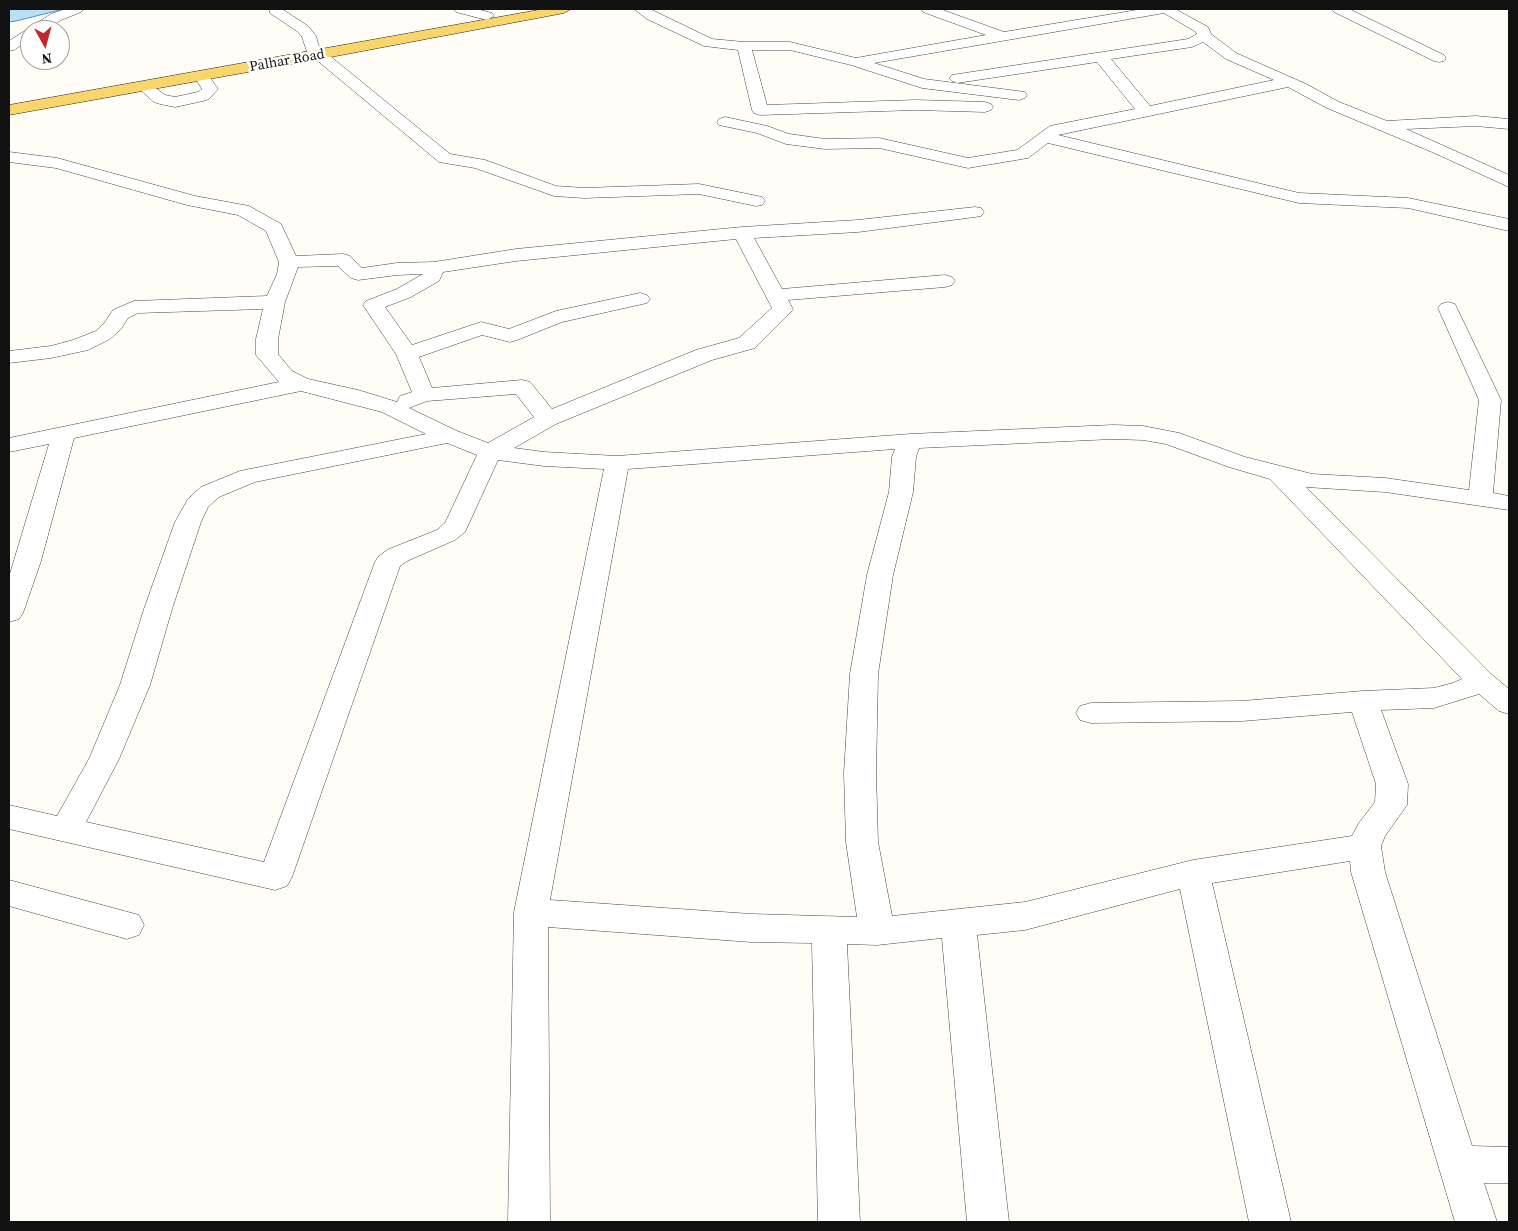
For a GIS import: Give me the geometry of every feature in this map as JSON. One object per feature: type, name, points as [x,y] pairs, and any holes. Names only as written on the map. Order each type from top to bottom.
[{"type":"main road","name":"Palhar Road","points":[[202,76],[527,9]]},
{"type":"main road","name":"Palhar Road","points":[[9,102],[564,9]]},
{"type":"main road","points":[[9,110],[144,86]]},
{"type":"street","points":[[51,20],[76,9]]},
{"type":"street","points":[[461,9],[487,16]]},
{"type":"street","points":[[641,9],[709,43],[744,46],[790,46],[856,62],[922,83],[1020,95]]},
{"type":"street","points":[[928,9],[1004,37]]},
{"type":"street","points":[[856,62],[1166,9],[1203,30],[1204,36],[1231,56],[1333,105],[1438,148],[1509,182]]},
{"type":"street","points":[[1340,9],[1439,58]]},
{"type":"street","points":[[275,10],[303,29],[309,36],[316,52],[444,158],[479,164],[554,191],[584,193],[699,189],[756,201]]},
{"type":"street","points":[[922,83],[1192,43],[1204,36]]},
{"type":"street","points":[[9,47],[20,40]]},
{"type":"street","points":[[744,46],[760,110],[916,105],[985,107]]},
{"type":"street","points":[[1101,57],[1146,112]]},
{"type":"street","points":[[144,86],[160,99],[175,102],[203,96],[208,92],[210,89],[202,76]]},
{"type":"street","points":[[725,122],[761,130],[786,139],[825,144],[879,143],[968,163],[1022,154],[1056,129],[1288,82]]},
{"type":"street","points":[[1382,125],[1476,121],[1509,124]]},
{"type":"street","points":[[1046,137],[1299,198],[1408,203],[1509,225]]},
{"type":"street","points":[[9,157],[57,163],[193,201],[243,210],[258,217],[274,228],[289,262],[287,274],[275,302],[267,339],[268,355],[284,376],[301,384],[350,395],[390,407],[449,436],[490,452],[544,459],[617,463],[910,441],[1113,432],[1143,433],[1171,438],[1237,462],[1312,481],[1385,485],[1509,503]]},
{"type":"street","points":[[289,262],[342,260],[358,274],[398,269],[434,268],[516,256],[742,233],[858,226],[975,212]]},
{"type":"street","points":[[9,817],[276,877],[388,562],[398,555],[446,535],[456,527],[490,452],[548,418],[704,355],[747,344],[784,309],[742,233]]},
{"type":"street","points":[[424,395],[407,354],[373,304],[404,293],[432,277],[434,268]]},
{"type":"street","points":[[777,295],[945,281]]},
{"type":"street","points":[[407,354],[481,328],[510,336],[556,317],[640,299]]},
{"type":"street","points":[[9,357],[51,352],[80,345],[103,335],[114,326],[120,314],[134,307],[275,302]]},
{"type":"street","points":[[1448,308],[1490,400],[1480,498]]},
{"type":"street","points":[[9,445],[301,384]]},
{"type":"street","points":[[390,407],[424,395],[522,387],[548,418]]},
{"type":"street","points":[[9,613],[28,561],[64,433]]},
{"type":"street","points":[[66,829],[104,759],[135,685],[158,609],[188,522],[197,504],[210,492],[249,476],[449,436]]},
{"type":"street","points":[[877,931],[862,842],[860,773],[864,674],[880,575],[901,492],[904,458],[910,441]]},
{"type":"street","points":[[529,1222],[531,912],[617,463]]},
{"type":"street","points":[[1279,474],[1481,681],[1509,704]]},
{"type":"street","points":[[1092,713],[1242,711],[1363,701],[1434,698],[1462,691],[1481,681]]},
{"type":"street","points":[[1363,701],[1392,784],[1391,805],[1370,832],[1365,846],[1368,872],[1476,1222]]},
{"type":"street","points":[[531,912],[751,928],[877,931],[1024,916],[1193,873],[1365,846]]},
{"type":"street","points":[[1193,873],[1270,1222]]},
{"type":"street","points":[[9,893],[126,925]]},
{"type":"street","points":[[958,923],[988,1222]]},
{"type":"street","points":[[829,931],[839,1222]]},
{"type":"street","points":[[1459,1164],[1509,1165]]},
{"type":"water","points":[[9,9],[64,9],[16,21],[9,22]]}]
